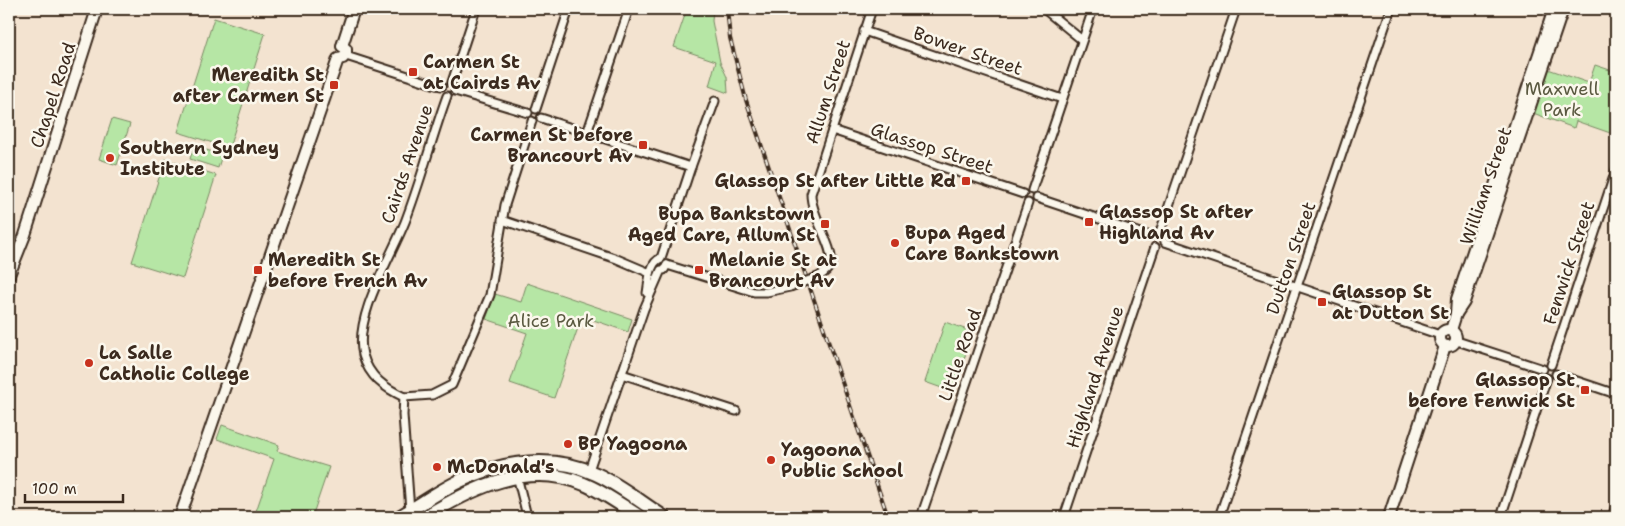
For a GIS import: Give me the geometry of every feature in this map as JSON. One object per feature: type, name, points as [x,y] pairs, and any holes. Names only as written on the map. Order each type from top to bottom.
[{"type":"highway","points":[[404,514],[465,479],[512,464],[528,462],[552,463],[596,474],[664,517]]},
{"type":"highway","points":[[425,517],[463,495],[485,486],[517,476],[543,474],[562,477],[584,484],[640,517]]},
{"type":"street","name":"Chapel Road","points":[[9,275],[25,235],[98,9]]},
{"type":"street","points":[[180,517],[342,54],[354,9]]},
{"type":"street","points":[[452,82],[476,9]]},
{"type":"street","points":[[536,109],[569,9]]},
{"type":"street","points":[[587,132],[629,9]]},
{"type":"street","name":"Allum Street","points":[[667,265],[754,292],[767,292],[790,287],[818,277],[829,268],[831,257],[811,203],[813,186],[872,9]]},
{"type":"street","points":[[1044,9],[1082,40]]},
{"type":"street","points":[[1032,190],[1093,9]]},
{"type":"street","points":[[1160,232],[1236,9]]},
{"type":"street","name":"Dutton Street","points":[[1219,517],[1391,9]]},
{"type":"street","name":"William Street","points":[[1451,330],[1456,314],[1457,299],[1554,9]]},
{"type":"street","name":"William Street","points":[[1456,314],[1464,302],[1563,9]]},
{"type":"street","name":"Bower Street","points":[[864,31],[1062,99]]},
{"type":"street","points":[[342,54],[442,86]]},
{"type":"street","points":[[452,82],[446,82],[442,86],[442,92],[447,96],[456,91]]},
{"type":"street","points":[[452,82],[455,85],[456,91]]},
{"type":"street","points":[[456,91],[528,113]]},
{"type":"street","name":"Cairds Avenue","points":[[404,397],[378,382],[368,369],[363,354],[363,332],[373,292],[405,222],[447,96]]},
{"type":"street","points":[[661,270],[656,267],[715,101]]},
{"type":"street","points":[[528,113],[532,109],[536,109],[541,112],[541,118]]},
{"type":"street","points":[[528,113],[528,117],[532,121],[536,122],[541,118]]},
{"type":"street","points":[[541,118],[691,167]]},
{"type":"street","points":[[404,514],[404,397],[432,395],[452,385],[490,295],[505,205],[532,121]]},
{"type":"street","name":"Glassop Street","points":[[832,130],[1023,194]]},
{"type":"street","name":"Fenwick Street","points":[[1551,365],[1616,170]]},
{"type":"street","points":[[1028,190],[1032,190],[1037,194],[1036,198],[1034,202],[1028,203],[1023,198],[1023,194],[1028,190]]},
{"type":"street","points":[[1036,198],[1150,236]]},
{"type":"street","name":"Little Road","points":[[924,517],[924,510],[1028,203]]},
{"type":"street","points":[[502,220],[650,273]]},
{"type":"street","points":[[1150,236],[1154,232],[1160,232],[1164,235],[1165,242]]},
{"type":"street","points":[[1150,236],[1151,244],[1155,247],[1160,247],[1165,242]]},
{"type":"street","points":[[1165,242],[1440,335]]},
{"type":"street","name":"Highland Avenue","points":[[1064,517],[1155,247]]},
{"type":"street","points":[[584,484],[644,309],[661,270],[664,270],[667,265],[666,260],[658,261],[650,273],[644,309]]},
{"type":"street","points":[[1440,335],[1446,330],[1451,330],[1456,336],[1453,345],[1445,346]]},
{"type":"street","points":[[1440,335],[1440,340],[1445,346]]},
{"type":"street","points":[[1456,340],[1543,370]]},
{"type":"street","points":[[1389,517],[1445,346]]},
{"type":"street","points":[[1551,365],[1556,369],[1556,374],[1553,377],[1547,378],[1542,374],[1546,366],[1551,365]]},
{"type":"street","points":[[622,374],[736,411]]},
{"type":"street","points":[[1556,374],[1616,394]]},
{"type":"street","points":[[1501,517],[1547,378]]},
{"type":"street","points":[[517,476],[526,512]]},
{"type":"street","points":[[1612,517],[1616,506]]},
{"type":"green space","points":[[687,9],[713,9],[712,21],[720,62],[727,77],[728,93],[709,86],[716,61],[674,47]]},
{"type":"green space","points":[[214,18],[265,34],[229,148],[178,132]]},
{"type":"green space","name":"Maxwell Park","points":[[1595,65],[1616,72],[1616,135],[1576,121],[1574,128],[1533,113],[1548,69],[1589,83]]},
{"type":"green space","points":[[112,119],[130,124],[117,165],[99,159]]},
{"type":"green space","points":[[194,146],[222,155],[218,168],[190,159]]},
{"type":"green space","points":[[165,159],[216,175],[183,278],[132,262]]},
{"type":"green space","name":"Alice Park","points":[[527,283],[632,319],[628,332],[582,316],[554,398],[510,383],[527,333],[486,319],[495,294],[521,302]]},
{"type":"green space","points":[[945,322],[973,332],[953,392],[925,382]]},
{"type":"green space","points":[[222,425],[279,445],[277,451],[329,467],[312,517],[254,517],[274,459],[217,439]]},
{"type":"railway","points":[[727,9],[730,38],[746,100],[888,517]]},
{"type":"place","name":"Carmen St at Cairds Av","points":[[413,72]]},
{"type":"place","name":"Meredith St after Carmen St","points":[[334,85]]},
{"type":"place","name":"Carmen St before Brancourt Av","points":[[643,145]]},
{"type":"place","name":"Southern Sydney Institute","points":[[110,158]]},
{"type":"place","name":"Glassop St after Little Rd","points":[[966,181]]},
{"type":"place","name":"Glassop St after Highland Av","points":[[1089,222]]},
{"type":"place","name":"Bupa Bankstown Aged Care, Allum St","points":[[825,224]]},
{"type":"place","name":"Bupa Aged Care Bankstown","points":[[895,243]]},
{"type":"place","name":"Meredith St before French Av","points":[[258,270]]},
{"type":"place","name":"Melanie St at Brancourt Av","points":[[699,270]]},
{"type":"place","name":"Glassop St at Dutton St","points":[[1322,302]]},
{"type":"place","name":"La Salle Catholic College","points":[[89,363]]},
{"type":"place","name":"Glassop St before Fenwick St","points":[[1585,390]]},
{"type":"place","name":"BP Yagoona","points":[[568,444]]},
{"type":"place","name":"Yagoona Public School","points":[[771,460]]},
{"type":"place","name":"McDonald's","points":[[437,467]]}]
